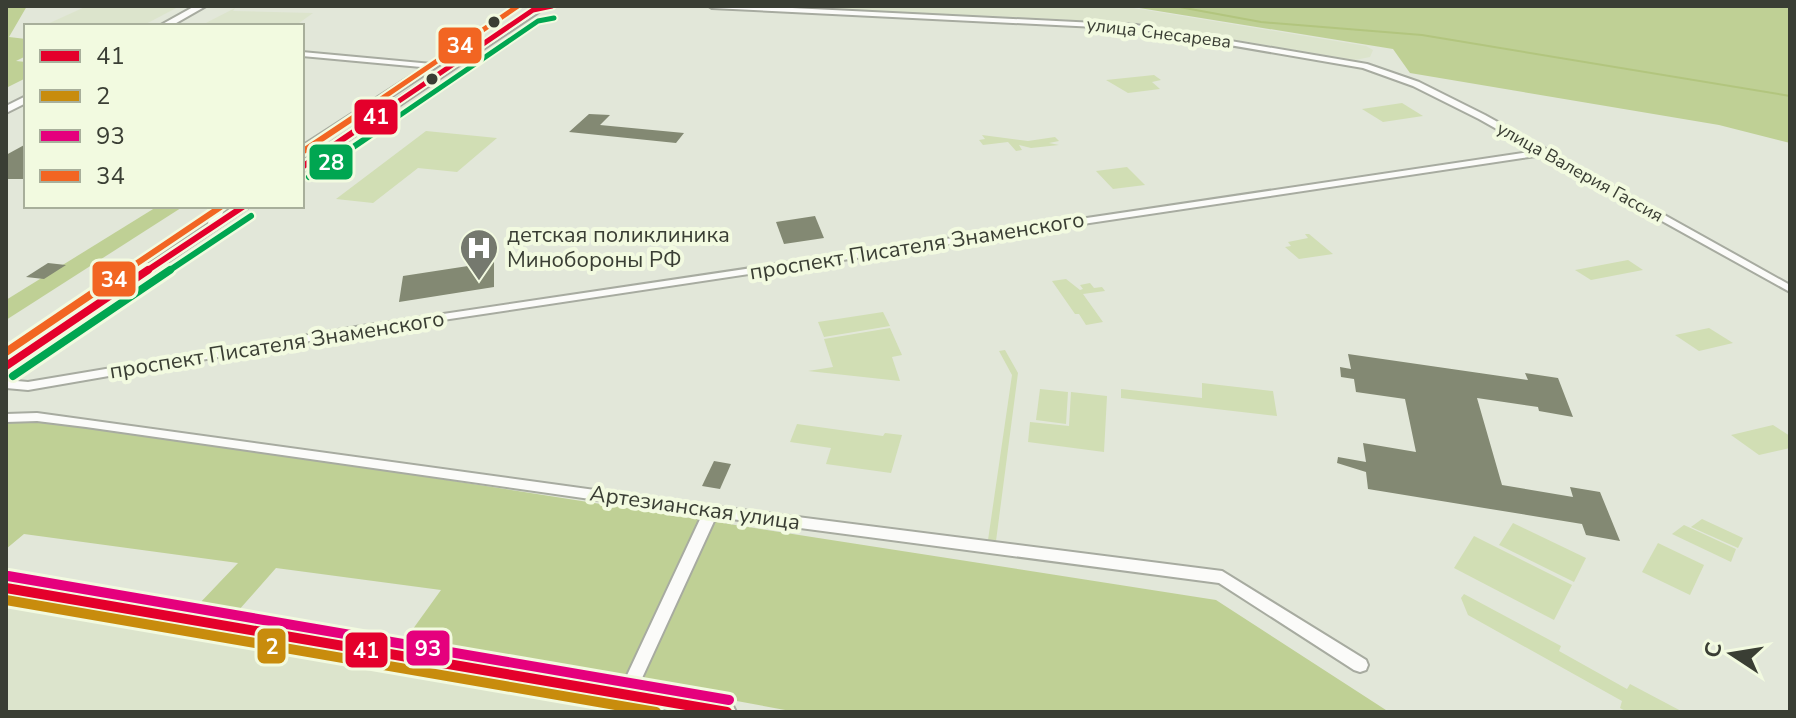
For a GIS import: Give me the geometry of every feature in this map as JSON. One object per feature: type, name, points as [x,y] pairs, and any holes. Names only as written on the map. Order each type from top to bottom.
[{"type":"street","points":[[168,24],[202,6]]},
{"type":"street","points":[[304,166],[524,6]]},
{"type":"street","points":[[532,6],[552,6]]},
{"type":"street","name":"улица Снесарева","points":[[712,6],[1121,26],[1214,38],[1364,66]]},
{"type":"street","points":[[304,150],[542,7]]},
{"type":"street","points":[[304,54],[440,66]]},
{"type":"street","name":"улица Валерия Гассия","points":[[1364,66],[1449,100],[1790,289]]},
{"type":"street","points":[[6,110],[24,100]]},
{"type":"street","name":"проспект Писателя Знаменского","points":[[6,384],[28,386],[356,330],[1545,152]]},
{"type":"street","points":[[215,225],[216,208]]},
{"type":"street","points":[[6,366],[240,208]]},
{"type":"street","name":"Артезианская улица","points":[[6,418],[71,421],[711,511],[1222,577],[1360,665]]},
{"type":"street","points":[[626,695],[711,511]]},
{"type":"street","points":[[6,588],[727,712]]},
{"type":"shaded area","points":[[87,6],[180,6],[146,24],[47,24]]},
{"type":"shaded area","points":[[763,6],[1121,6],[1366,46],[1373,50],[1370,57],[1355,60],[1136,23]]},
{"type":"shaded area","points":[[235,8],[233,11],[313,13],[298,24],[204,24]]},
{"type":"shaded area","points":[[6,596],[499,681],[662,712],[6,712]]},
{"type":"green space","points":[[6,6],[27,6],[9,37],[24,39],[24,57],[16,61],[24,62],[24,79],[6,88]]},
{"type":"green space","points":[[1127,6],[1790,6],[1790,143],[1719,125],[1410,73],[1393,49]]},
{"type":"green space","points":[[1154,75],[1161,80],[1152,82],[1160,89],[1128,93],[1106,80]]},
{"type":"green space","points":[[1402,103],[1423,116],[1383,122],[1362,109]]},
{"type":"green space","points":[[426,131],[497,138],[457,172],[418,168],[373,203],[336,199]]},
{"type":"green space","points":[[982,135],[1028,141],[1055,137],[1059,141],[1049,143],[1059,145],[1031,148],[1019,145],[1022,150],[1016,151],[1008,142],[983,145],[979,140],[985,139]]},
{"type":"green space","points":[[1127,167],[1145,185],[1113,189],[1096,171]]},
{"type":"green space","points":[[155,208],[181,208],[6,320],[6,300]]},
{"type":"green space","points":[[1305,234],[1333,254],[1299,259],[1285,247],[1291,246],[1288,242],[1308,238]]},
{"type":"green space","points":[[1628,260],[1643,270],[1591,280],[1575,270]]},
{"type":"green space","points":[[1066,279],[1080,290],[1083,289],[1080,285],[1090,283],[1094,288],[1102,287],[1105,291],[1083,294],[1103,322],[1086,325],[1079,314],[1075,314],[1052,281]]},
{"type":"green space","points":[[883,312],[890,326],[824,337],[818,322]]},
{"type":"green space","points":[[890,328],[902,355],[892,357],[900,381],[808,371],[833,367],[824,339]]},
{"type":"green space","points":[[1709,328],[1733,343],[1699,351],[1675,335]]},
{"type":"green space","points":[[1005,350],[1018,373],[996,541],[988,540],[1012,375],[999,351]]},
{"type":"green space","points":[[1202,383],[1273,391],[1277,416],[1121,398],[1121,389],[1202,398]]},
{"type":"green space","points":[[1040,389],[1068,392],[1066,424],[1036,420]]},
{"type":"green space","points":[[1071,392],[1107,396],[1104,452],[1028,442],[1030,422],[1069,426]]},
{"type":"green space","points":[[6,418],[56,419],[1216,600],[1389,712],[796,712],[405,640],[441,590],[276,568],[238,611],[198,605],[238,563],[24,534],[6,549]]},
{"type":"green space","points":[[797,424],[883,436],[885,433],[902,435],[891,473],[826,464],[831,448],[790,442]]},
{"type":"green space","points":[[1773,425],[1790,436],[1790,448],[1759,455],[1731,435]]},
{"type":"green space","points":[[1702,519],[1743,538],[1738,548],[1691,527]]},
{"type":"green space","points":[[1513,523],[1586,558],[1574,582],[1499,545]]},
{"type":"green space","points":[[1684,525],[1736,549],[1731,562],[1672,534]]},
{"type":"green space","points":[[1474,536],[1572,585],[1554,620],[1454,568]]},
{"type":"green space","points":[[1658,543],[1704,565],[1690,595],[1642,572]]},
{"type":"green space","points":[[1464,594],[1561,646],[1559,651],[1627,689],[1630,684],[1683,712],[1627,712],[1620,708],[1622,701],[1468,615],[1461,598]]},
{"type":"building","points":[[589,114],[610,115],[600,125],[684,133],[676,143],[569,132]]},
{"type":"building","points":[[24,145],[24,179],[6,179],[6,155]]},
{"type":"building","points":[[815,216],[824,238],[784,244],[776,222]]},
{"type":"building","name":"детская поликлиника Минобороны РФ","points":[[494,262],[494,287],[399,302],[403,276]]},
{"type":"building","points":[[48,263],[66,265],[44,279],[26,277]]},
{"type":"building","points":[[1348,354],[1528,380],[1525,373],[1558,378],[1573,417],[1539,411],[1538,407],[1477,398],[1502,485],[1573,497],[1570,487],[1600,492],[1620,541],[1586,535],[1582,524],[1368,489],[1366,472],[1337,463],[1338,457],[1366,462],[1363,443],[1416,452],[1405,399],[1356,392],[1354,379],[1341,377],[1340,367],[1351,369]]},
{"type":"building","points":[[714,461],[731,464],[720,489],[702,486]]},
{"type":"waterway","points":[[1174,6],[1261,22],[1422,35],[1790,96]]},
{"type":"transit line","name":"34","points":[[304,151],[518,6]]},
{"type":"transit line","name":"41","points":[[304,166],[533,10],[552,6]]},
{"type":"transit line","name":"28","points":[[309,177],[538,21],[554,18]]},
{"type":"transit line","name":"34","points":[[6,352],[219,208]]},
{"type":"transit line","name":"41","points":[[6,366],[241,208]]},
{"type":"transit line","name":"28","points":[[13,376],[251,216]]},
{"type":"transit line","name":"93","points":[[8,576],[729,700]]},
{"type":"transit line","name":"41","points":[[6,588],[727,712]]},
{"type":"transit line","name":"2","points":[[6,600],[656,712]]},
{"type":"place","name":"детская поликлиника Минобороны РФ","points":[[479,282]]}]
